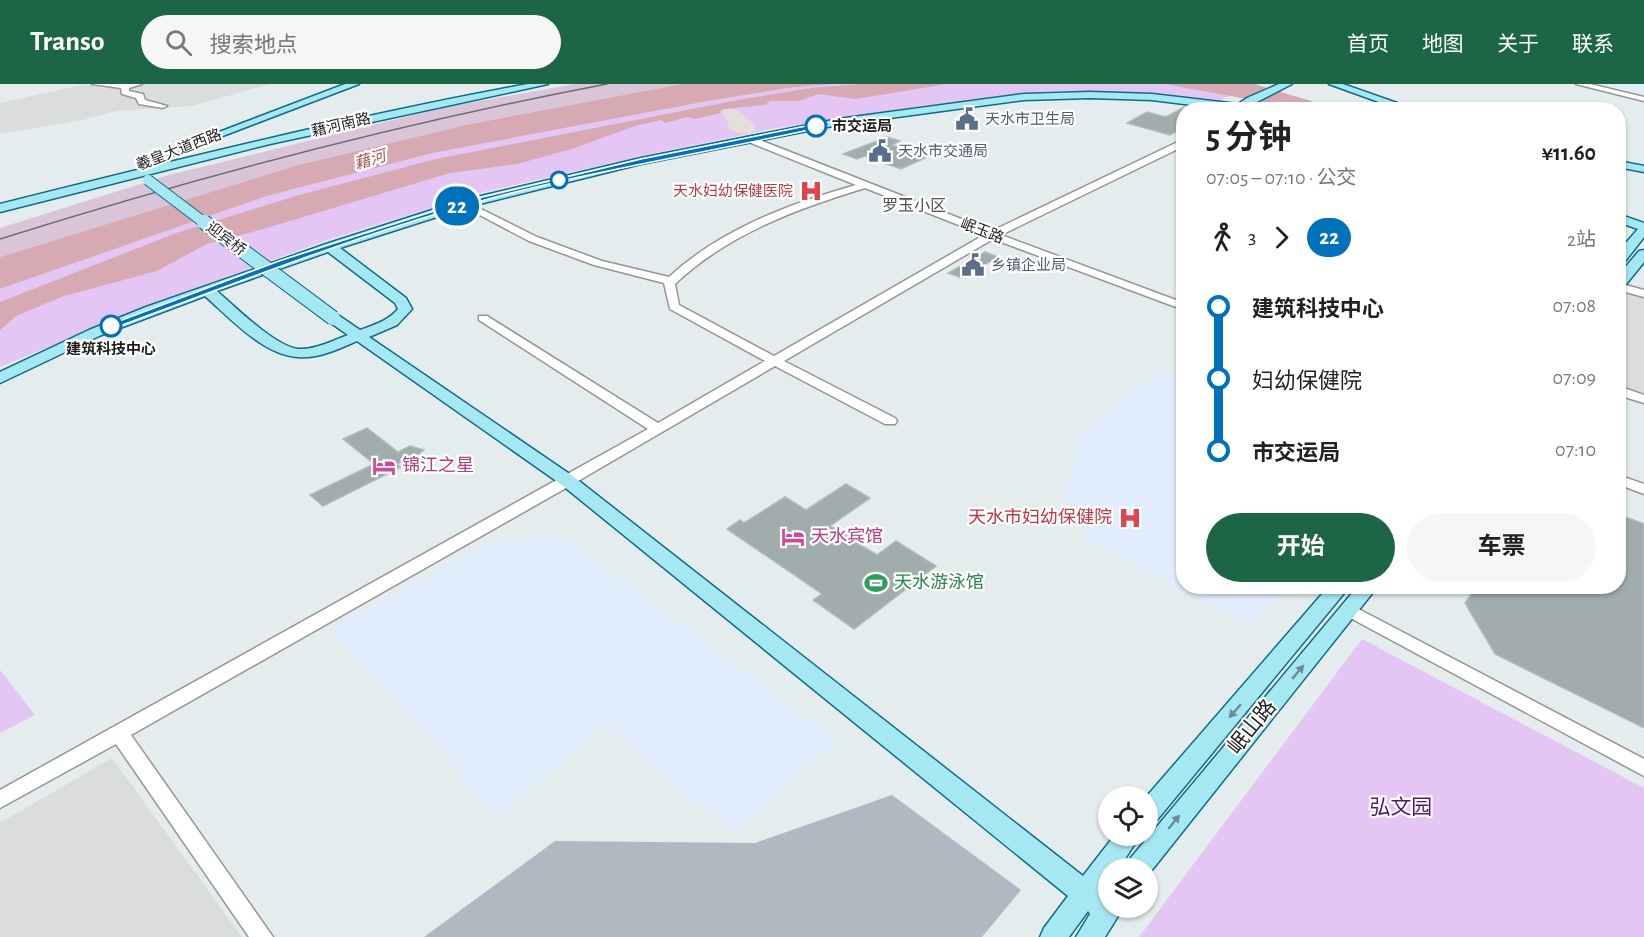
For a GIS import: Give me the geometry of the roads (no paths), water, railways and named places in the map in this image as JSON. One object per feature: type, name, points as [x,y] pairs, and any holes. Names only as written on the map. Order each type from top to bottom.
[{"type":"main road","name":"羲皇大道西路","points":[[139,171],[345,84]]},
{"type":"main road","name":"羲皇大道西路","points":[[139,171],[194,144],[354,84]]},
{"type":"main road","name":"藉河南路","points":[[139,171],[452,100],[543,84]]},
{"type":"main road","points":[[1250,102],[1272,87],[1287,84]]},
{"type":"main road","points":[[1334,84],[1388,102]]},
{"type":"main road","points":[[1345,84],[1398,102]]},
{"type":"main road","points":[[0,378],[93,333],[330,247],[464,204],[630,163],[850,120],[1024,98],[1090,95],[1210,102]]},
{"type":"main road","points":[[194,144],[184,152],[185,154],[193,157],[208,156]]},
{"type":"main road","points":[[1626,165],[1644,168]]},
{"type":"main road","points":[[0,206],[139,171]]},
{"type":"main road","name":"迎宾桥","points":[[139,171],[333,318],[568,481],[1084,894],[1098,902]]},
{"type":"main road","points":[[1626,222],[1644,228],[1626,251]]},
{"type":"main road","points":[[207,290],[286,351],[322,350],[398,319],[403,314],[404,305],[330,247]]},
{"type":"main road","points":[[1626,275],[1644,254]]},
{"type":"main road","name":"岷山路","points":[[1158,801],[1334,594]]},
{"type":"main road","name":"岷山路","points":[[1146,858],[1362,594]]},
{"type":"main road","points":[[1053,937],[1120,846]]},
{"type":"main road","points":[[1089,937],[1103,918]]},
{"type":"street","points":[[96,84],[125,86],[138,84]]},
{"type":"street","points":[[1580,84],[1644,99]]},
{"type":"street","points":[[125,86],[125,92],[140,96],[142,102],[163,106]]},
{"type":"street","name":"岷玉路","points":[[749,139],[1176,304]]},
{"type":"street","points":[[0,800],[568,481],[992,235],[1176,146]]},
{"type":"street","points":[[866,185],[813,200],[732,237],[689,263],[669,283],[675,307],[699,322],[890,421]]},
{"type":"street","points":[[464,204],[533,239],[598,263],[671,281]]},
{"type":"street","points":[[1626,288],[1644,294]]},
{"type":"street","points":[[1168,301],[1176,296]]},
{"type":"street","points":[[483,318],[657,428]]},
{"type":"street","points":[[1626,393],[1644,399]]},
{"type":"street","points":[[1626,482],[1644,489]]},
{"type":"street","points":[[1349,610],[1644,768]]},
{"type":"street","points":[[119,733],[262,937]]},
{"type":"water","name":"藉河","points":[[682,84],[832,84],[788,88],[708,101],[433,153],[267,196],[0,289],[0,257],[298,165],[470,124]]},
{"type":"water","points":[[861,84],[947,84],[856,99],[818,94],[799,101],[770,101],[765,105],[725,109],[720,111],[721,113],[695,119],[688,117],[665,123],[661,120],[635,126],[572,149],[517,164],[450,173],[207,244],[157,271],[64,296],[16,316],[0,330],[0,302],[176,233],[299,195],[436,159],[738,100],[811,88]]},
{"type":"water","points":[[1164,84],[1254,84],[1314,102],[1263,102]]},
{"type":"tram line","points":[[0,239],[301,152],[453,116],[607,84]]},
{"type":"place","name":"天水市卫生局","points":[[967,119]]},
{"type":"place","name":"市交运局","points":[[816,126]]},
{"type":"place","name":"天水市交通局","points":[[880,151]]},
{"type":"place","name":"天水妇幼保健医院","points":[[811,191]]},
{"type":"place","name":"乡镇企业局","points":[[973,265]]},
{"type":"place","name":"建筑科技中心","points":[[111,326]]},
{"type":"place","name":"锦江之星","points":[[384,466]]},
{"type":"place","name":"天水市妇幼保健院","points":[[1130,518]]},
{"type":"place","name":"天水宾馆","points":[[793,537]]},
{"type":"place","name":"天水游泳馆","points":[[876,583]]},
{"type":"district","name":"罗玉小区","points":[[914,206]]},
{"type":"park label","name":"弘文园","points":[[1401,807]]}]
